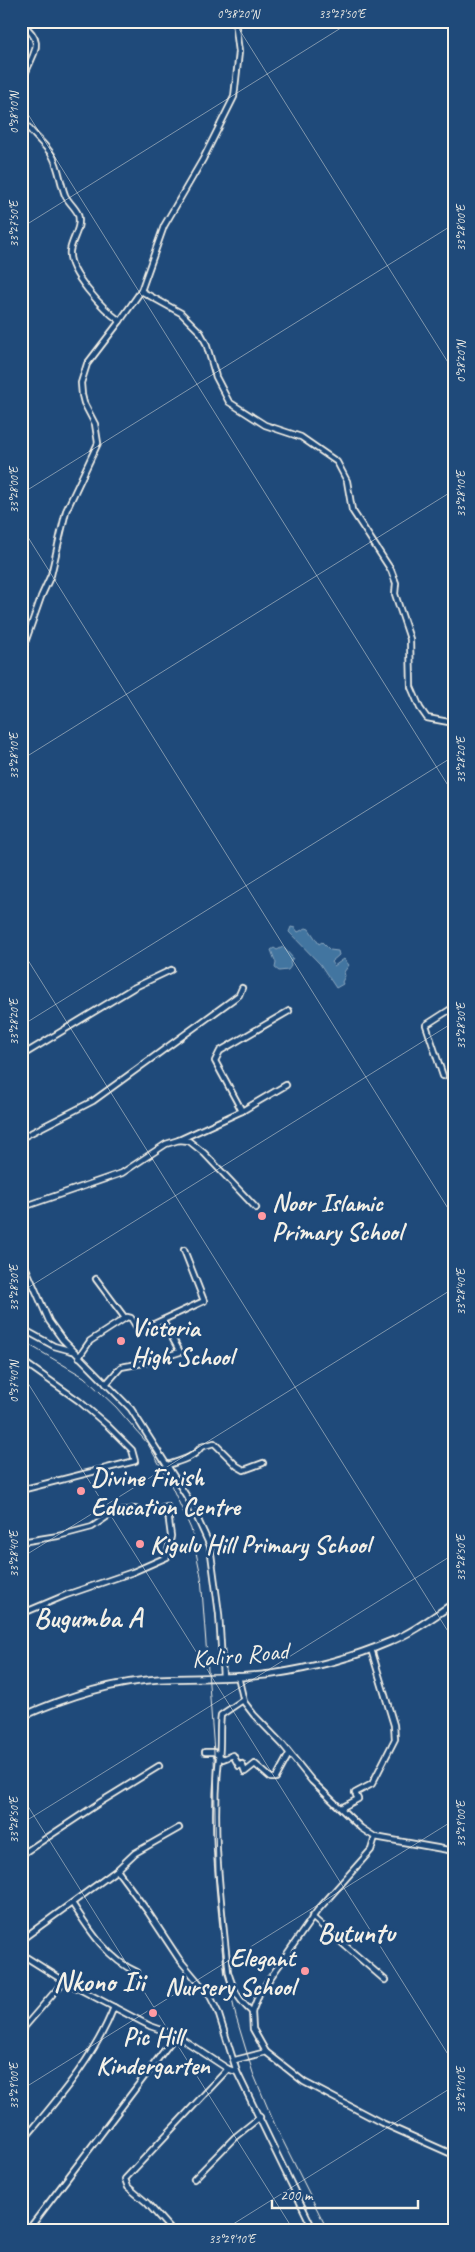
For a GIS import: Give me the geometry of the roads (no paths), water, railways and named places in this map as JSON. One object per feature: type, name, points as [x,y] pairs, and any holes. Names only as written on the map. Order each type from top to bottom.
[{"type":"main road","name":"Kaliro Road","points":[[21,1717],[66,1697],[114,1686],[156,1679],[223,1678],[271,1674],[319,1665],[390,1642],[423,1624],[454,1603]]},
{"type":"street","points":[[21,654],[50,575],[66,511],[98,443],[95,424],[82,395],[81,383],[86,364],[141,291],[164,226],[203,159],[234,98],[239,52],[236,21]]},
{"type":"street","points":[[21,23],[34,34],[37,46],[24,76],[21,106]]},
{"type":"street","points":[[21,116],[26,127],[48,150],[56,162],[66,197],[78,215],[79,224],[70,251],[72,264],[106,311],[120,321]]},
{"type":"street","points":[[141,291],[181,313],[200,332],[216,377],[229,402],[264,425],[302,437],[337,462],[347,481],[352,510],[391,570],[396,583],[395,594],[410,639],[411,687],[420,708],[427,718],[454,723]]},
{"type":"street","points":[[21,1056],[133,988],[171,970]]},
{"type":"street","points":[[21,1138],[93,1101],[239,995],[242,988]]},
{"type":"street","points":[[443,1076],[426,1025],[454,1007]]},
{"type":"street","points":[[242,1111],[215,1061],[220,1051],[289,1011]]},
{"type":"street","points":[[26,1206],[122,1173],[166,1144],[179,1140],[242,1111],[286,1085]]},
{"type":"street","points":[[179,1140],[189,1141],[204,1153],[256,1208]]},
{"type":"street","points":[[21,1195],[26,1206],[21,1221]]},
{"type":"street","points":[[79,1358],[90,1341],[127,1317],[131,1318],[140,1331],[204,1301],[184,1250]]},
{"type":"street","points":[[21,1256],[48,1322],[79,1358],[131,1409],[189,1500],[210,1546],[219,1614],[223,1678]]},
{"type":"street","points":[[96,1279],[125,1318]]},
{"type":"street","points":[[106,1384],[121,1368],[180,1352],[163,1321]]},
{"type":"street","points":[[21,1328],[54,1346],[74,1352]]},
{"type":"street","points":[[21,1360],[79,1401],[108,1426],[132,1450],[135,1462],[21,1490]]},
{"type":"street","points":[[168,1465],[189,1458],[201,1447],[214,1443],[237,1466],[244,1470],[263,1463]]},
{"type":"street","points":[[21,1542],[58,1536],[92,1527],[111,1514],[134,1510],[147,1512],[167,1506],[171,1536],[166,1557],[133,1572],[66,1595],[21,1614]]},
{"type":"street","points":[[341,1808],[358,1799],[355,1793],[372,1784],[396,1739],[394,1725],[371,1649]]},
{"type":"street","points":[[238,1676],[243,1700],[254,1715],[312,1781],[362,1828],[375,1837],[454,1850]]},
{"type":"street","points":[[243,1700],[221,1715],[220,1757],[216,1772],[216,1838],[228,1972],[234,1990],[252,2012]]},
{"type":"street","points":[[205,1752],[214,1752],[223,1759],[232,1755],[239,1766],[242,1764],[245,1772],[255,1764],[271,1778],[276,1778],[289,1754]]},
{"type":"street","points":[[21,1855],[158,1766]]},
{"type":"street","points":[[21,1940],[117,1870],[135,1853],[179,1828]]},
{"type":"street","points":[[375,1837],[370,1850],[312,1916],[259,1994],[252,2012],[253,2029],[266,2052],[313,2086],[382,2123],[454,2154]]},
{"type":"street","points":[[117,1870],[179,1959],[210,1996],[218,2012],[235,2060],[237,2072],[314,2231]]},
{"type":"street","points":[[72,1903],[104,1947],[123,1966],[137,1972]]},
{"type":"street","points":[[312,1916],[385,1980]]},
{"type":"street","points":[[21,1954],[64,1982],[150,2026],[176,2036],[228,2069],[237,2072]]},
{"type":"street","points":[[21,2032],[64,1982]]},
{"type":"street","points":[[21,2144],[83,2065],[107,2026],[114,2007]]},
{"type":"street","points":[[32,2225],[176,2036]]},
{"type":"street","points":[[235,2060],[266,2052]]},
{"type":"street","points":[[172,2231],[148,2203],[128,2187],[125,2179],[228,2069]]},
{"type":"street","points":[[194,2179],[235,2137],[260,2117]]},
{"type":"water","points":[[291,927],[295,928],[298,932],[306,928],[309,929],[319,944],[322,942],[330,950],[338,951],[339,955],[331,962],[334,966],[344,959],[349,965],[344,972],[343,984],[336,988],[320,964],[289,932]]},
{"type":"water","points":[[283,947],[293,958],[288,970],[279,971],[275,968],[276,963],[271,950]]},
{"type":"railway","points":[[21,1340],[84,1377],[116,1407],[148,1444],[171,1485],[191,1529],[201,1576],[214,1752],[216,1875],[226,1972],[236,2017],[253,2073],[275,2125],[328,2231]]},
{"type":"place","name":"Noor Islamic Primary School","points":[[262,1216]]},
{"type":"place","name":"Victoria High School","points":[[121,1341]]},
{"type":"place","name":"Divine Finish Education Centre","points":[[81,1491]]},
{"type":"place","name":"Kigulu Hill Primary School","points":[[140,1544]]},
{"type":"place","name":"Elegant Nursery School","points":[[305,1971]]},
{"type":"place","name":"Pic Hill Kindergarten","points":[[153,2013]]},
{"type":"district","name":"Bugumba A","points":[[88,1617]]},
{"type":"district","name":"Butuntu","points":[[356,1932]]},
{"type":"district","name":"Nkono Iii","points":[[99,1981]]}]
